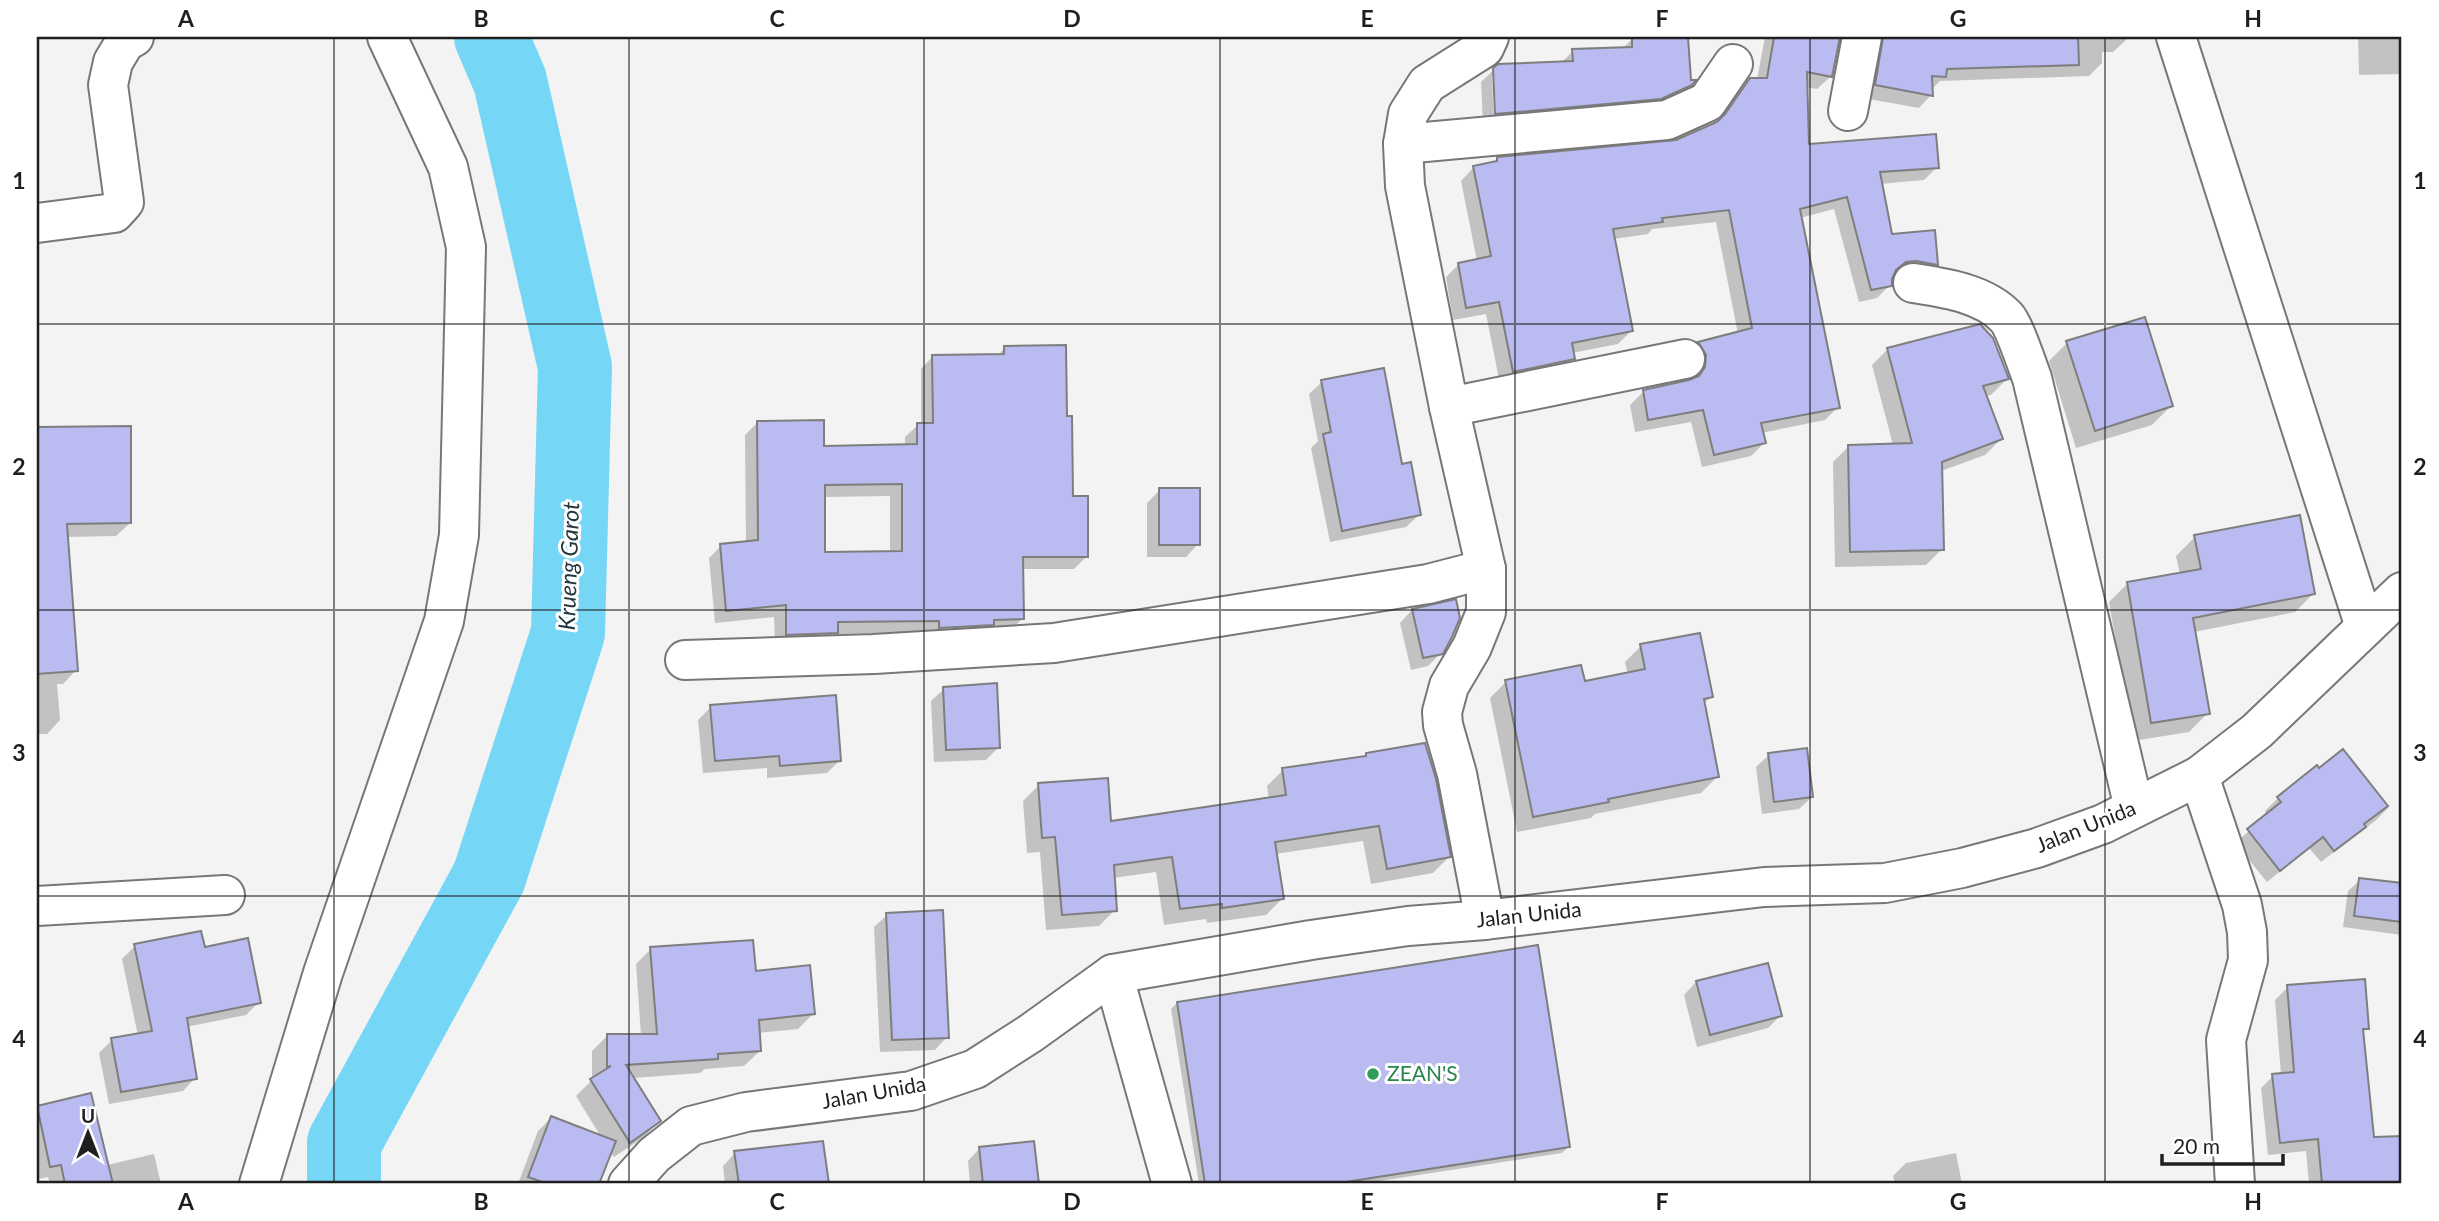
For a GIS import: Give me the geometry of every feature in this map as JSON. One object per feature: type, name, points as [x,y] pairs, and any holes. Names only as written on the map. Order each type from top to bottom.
[{"type":"street","points":[[37,223],[114,213],[121,208],[124,202],[108,85],[113,62],[125,42],[134,37]]},
{"type":"street","points":[[259,1184],[323,973],[444,621],[459,535],[466,247],[448,167],[387,37]]},
{"type":"street","points":[[1485,920],[1457,774],[1442,712],[1448,686],[1472,647],[1486,612],[1486,569],[1449,407],[1405,186],[1404,144],[1408,114],[1427,84],[1483,48],[1489,37]]},
{"type":"street","points":[[1848,111],[1862,37]]},
{"type":"street","points":[[2176,37],[2365,627]]},
{"type":"street","points":[[1404,144],[1667,120],[1707,102],[1733,64]]},
{"type":"street","points":[[1913,284],[1951,289],[1977,298],[2007,318],[2032,378],[2134,808]]},
{"type":"street","points":[[1449,407],[1685,359]]},
{"type":"street","points":[[685,660],[874,654],[1054,643],[1428,584],[1486,569]]},
{"type":"street","name":"Jalan Unida","points":[[628,1184],[654,1155],[691,1126],[746,1112],[911,1091],[975,1069],[1031,1033],[1113,974],[1408,926],[1485,920],[1764,887],[1885,883],[1962,869],[2038,848],[2103,824],[2199,776],[2257,731],[2402,592]]},
{"type":"street","points":[[2199,776],[2231,870],[2248,932],[2248,960],[2226,1040],[2235,1184]]},
{"type":"street","points":[[37,906],[225,895]]},
{"type":"street","points":[[1113,974],[1172,1184]]},
{"type":"building","points":[[1632,37],[1688,37],[1691,80],[1696,80],[1692,85],[1661,99],[1495,114],[1493,68],[1498,64],[1573,61],[1572,49],[1632,47]]},
{"type":"building","points":[[1774,37],[1840,37],[1832,77],[1807,72],[1809,144],[1936,134],[1939,168],[1880,172],[1892,234],[1935,230],[1938,265],[1906,262],[1896,270],[1892,286],[1871,290],[1847,197],[1800,209],[1840,408],[1761,423],[1766,443],[1714,455],[1703,410],[1648,420],[1643,390],[1699,376],[1705,367],[1706,355],[1698,342],[1752,328],[1729,210],[1662,218],[1663,222],[1613,229],[1633,331],[1572,343],[1575,359],[1513,372],[1499,302],[1466,308],[1458,263],[1491,256],[1473,166],[1497,161],[1497,157],[1676,140],[1717,122],[1750,78],[1767,78]]},
{"type":"building","points":[[1883,37],[2078,37],[2079,65],[1947,69],[1946,77],[1932,76],[1933,96],[1875,85]]},
{"type":"building","points":[[2145,317],[2173,406],[2095,431],[2066,341]]},
{"type":"building","points":[[1980,324],[1993,338],[2009,379],[1983,386],[2003,439],[1942,462],[1944,550],[1850,552],[1848,445],[1912,443],[1887,348]]},
{"type":"building","points":[[1066,345],[1067,416],[1072,416],[1073,496],[1088,496],[1088,557],[1023,557],[1024,619],[994,620],[994,625],[939,628],[939,621],[838,622],[838,633],[786,635],[786,605],[726,611],[720,544],[758,540],[757,421],[824,420],[824,446],[917,444],[917,423],[933,423],[932,355],[1004,354],[1004,346]],"holes":[[[902,484],[902,551],[825,552],[825,485]]]},
{"type":"building","points":[[1384,368],[1402,464],[1411,462],[1421,515],[1342,531],[1323,434],[1331,432],[1321,380]]},
{"type":"building","points":[[131,426],[131,523],[67,524],[78,671],[37,674],[37,427]]},
{"type":"building","points":[[1159,488],[1200,488],[1200,545],[1159,545]]},
{"type":"building","points":[[2300,515],[2315,594],[2193,618],[2210,714],[2151,723],[2127,582],[2201,569],[2194,535]]},
{"type":"building","points":[[1456,599],[1460,618],[1443,654],[1423,658],[1412,609]]},
{"type":"building","points":[[1700,633],[1713,697],[1704,699],[1719,777],[1533,817],[1505,680],[1581,665],[1585,681],[1645,669],[1640,644]]},
{"type":"building","points":[[997,683],[1000,748],[946,750],[943,687]]},
{"type":"building","points":[[836,695],[841,761],[780,766],[779,756],[715,761],[710,705]]},
{"type":"building","points":[[1425,743],[1436,779],[1451,857],[1387,869],[1379,826],[1275,842],[1284,899],[1222,908],[1222,904],[1180,909],[1172,857],[1114,865],[1117,911],[1062,915],[1055,837],[1042,838],[1038,783],[1108,778],[1111,821],[1286,795],[1282,768],[1366,756],[1366,753]]},
{"type":"building","points":[[1807,748],[1813,797],[1774,802],[1768,753]]},
{"type":"building","points":[[2343,749],[2388,806],[2334,851],[2323,837],[2280,871],[2247,829],[2281,802],[2277,797],[2317,765],[2319,768]]},
{"type":"building","points":[[2359,878],[2402,883],[2402,922],[2354,916]]},
{"type":"building","points":[[943,910],[949,1038],[892,1040],[886,913]]},
{"type":"building","points":[[201,931],[205,947],[248,938],[261,1003],[187,1018],[197,1079],[121,1092],[111,1038],[152,1031],[134,944]]},
{"type":"building","points":[[753,940],[756,971],[810,965],[815,1014],[759,1020],[761,1051],[718,1054],[718,1059],[626,1065],[661,1121],[630,1143],[590,1079],[611,1066],[607,1067],[607,1034],[657,1034],[650,947]]},
{"type":"building","name":"ZEAN'S","points":[[1538,945],[1570,1147],[1333,1184],[1205,1184],[1177,1002]]},
{"type":"building","points":[[1768,963],[1782,1016],[1710,1035],[1696,981]]},
{"type":"building","points":[[2365,979],[2369,1029],[2363,1029],[2374,1137],[2402,1136],[2402,1184],[2322,1184],[2318,1139],[2280,1143],[2272,1074],[2294,1072],[2287,985]]},
{"type":"building","points":[[91,1093],[113,1184],[65,1184],[61,1165],[50,1167],[37,1106]]},
{"type":"building","points":[[551,1116],[616,1141],[599,1184],[548,1184],[528,1177]]},
{"type":"building","points":[[823,1141],[829,1184],[739,1184],[734,1151]]},
{"type":"building","points":[[1034,1141],[1039,1184],[983,1184],[979,1147]]},
{"type":"waterway","name":"Krueng Garot","points":[[344,1184],[344,1143],[489,877],[568,633],[575,367],[510,81],[491,37]]},
{"type":"place","name":"ZEAN'S","points":[[1373,1074]]}]
